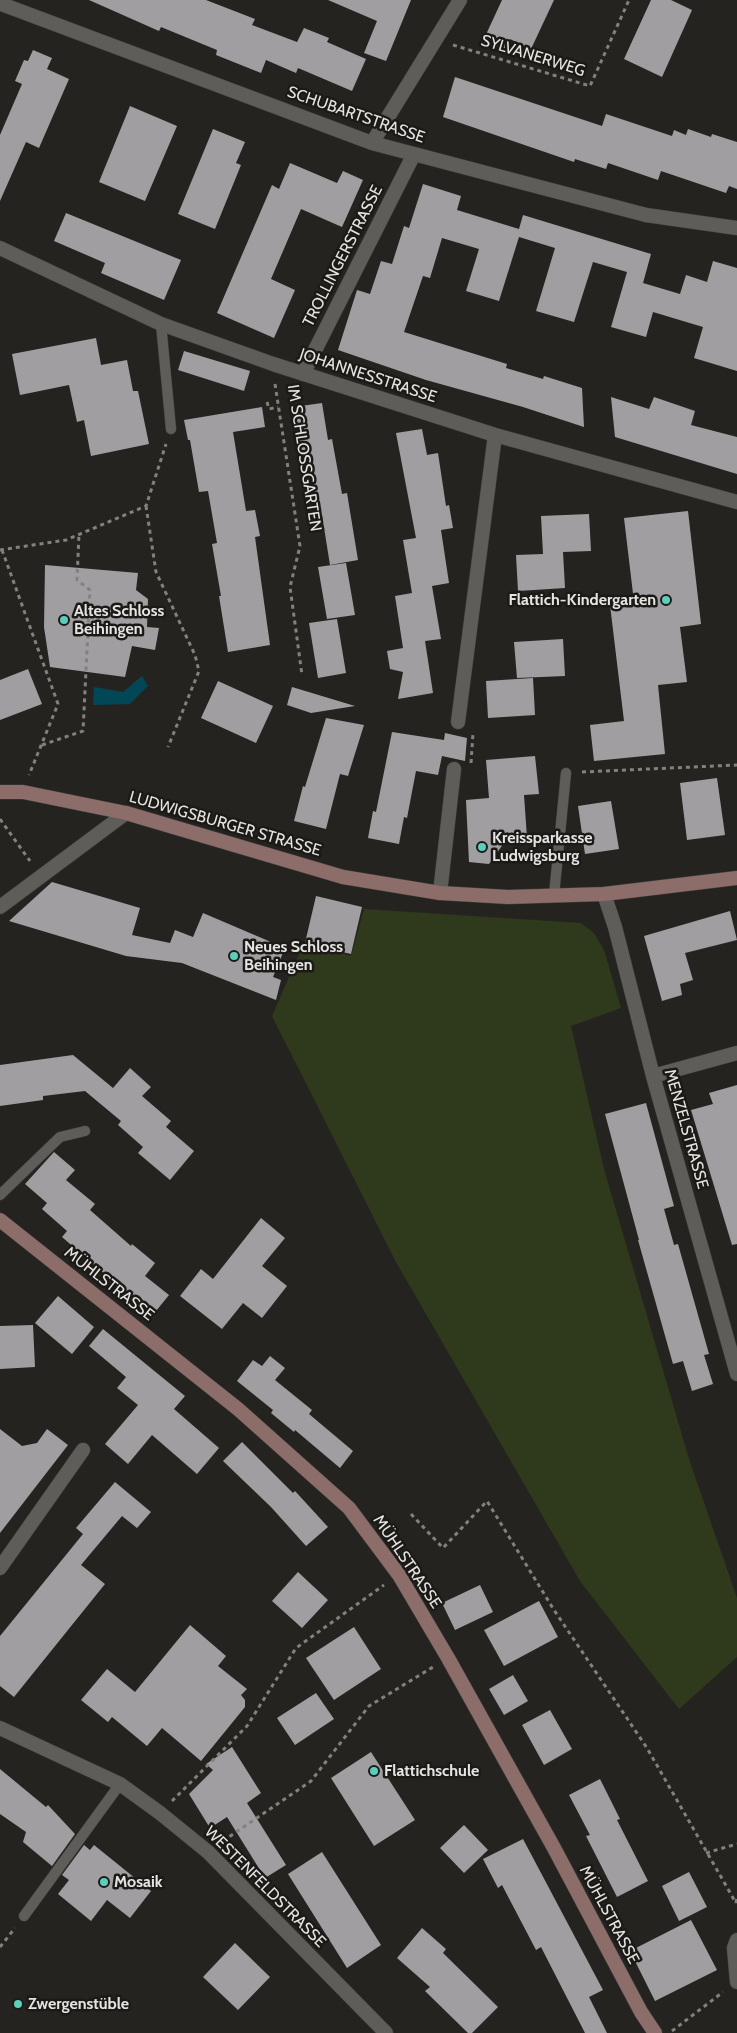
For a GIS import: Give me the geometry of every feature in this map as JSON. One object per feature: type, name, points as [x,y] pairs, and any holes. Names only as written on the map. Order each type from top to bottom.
[{"type":"main road","name":"LUDWIGSBURGER STRASSE","points":[[0,792],[23,792],[126,813],[343,877],[440,893],[508,897],[604,894],[737,878]]},
{"type":"main road","name":"MÜHLSTRASSE","points":[[0,1220],[238,1409],[349,1508],[399,1575],[448,1658],[654,2033]]},
{"type":"street","points":[[372,142],[460,0]]},
{"type":"street","name":"SCHUBARTSTRASSE","points":[[3,6],[372,142],[646,215],[737,228]]},
{"type":"street","name":"TROLLINGERSTRASSE","points":[[303,374],[414,154]]},
{"type":"street","name":"JOHANNESSTRASSE","points":[[0,248],[161,324],[272,364],[495,435],[737,502]]},
{"type":"street","points":[[458,722],[495,435]]},
{"type":"street","points":[[440,893],[454,769]]},
{"type":"street","points":[[0,907],[126,813]]},
{"type":"street","name":"MENZELSTRASSE","points":[[604,894],[615,927],[653,1076],[737,1374]]},
{"type":"street","points":[[653,1076],[737,1053]]},
{"type":"street","points":[[0,1568],[83,1450]]},
{"type":"street","name":"WESTENFELDSTRASSE","points":[[0,1728],[120,1784],[160,1813],[208,1852],[386,2033]]},
{"type":"street","points":[[737,1940],[734,1948],[737,1982]]},
{"type":"lane","points":[[161,324],[171,429]]},
{"type":"lane","points":[[554,895],[566,773]]},
{"type":"lane","points":[[0,1195],[60,1137],[85,1131]]},
{"type":"lane","points":[[24,1916],[120,1784]]},
{"type":"path","name":"SYLVANERWEG","points":[[436,40],[590,86],[629,0]]},
{"type":"path","name":"IM SCHLOSSGARTEN","points":[[272,364],[300,546],[290,587],[302,676]]},
{"type":"path","points":[[267,402],[269,409],[278,407]]},
{"type":"path","points":[[168,747],[199,671],[195,655],[156,572],[146,506],[171,429]]},
{"type":"path","points":[[23,792],[58,704],[1,550],[66,540],[146,506]]},
{"type":"path","points":[[42,745],[84,731],[90,590],[77,580],[78,534]]},
{"type":"path","points":[[454,769],[472,763],[474,734],[458,722]]},
{"type":"path","points":[[566,773],[737,765]]},
{"type":"path","points":[[0,819],[24,854],[44,875]]},
{"type":"path","points":[[411,1514],[443,1548],[487,1501],[554,1610],[647,1748],[736,1903]]},
{"type":"path","points":[[160,1813],[247,1726],[296,1648],[399,1575]]},
{"type":"path","points":[[208,1852],[311,1781],[369,1706],[448,1658]]},
{"type":"path","points":[[706,1853],[737,1844]]},
{"type":"path","points":[[736,1903],[737,1896]]},
{"type":"path","points":[[0,1947],[24,1916]]},
{"type":"path","points":[[670,2033],[737,1982]]},
{"type":"green space","points":[[364,909],[581,923],[594,933],[604,950],[621,1008],[571,1026],[604,1169],[689,1459],[737,1598],[737,1657],[679,1709],[580,1581],[396,1262],[272,1016],[304,943],[351,956]]},
{"type":"water","points":[[142,676],[148,686],[130,704],[93,705],[94,687],[123,692]]},
{"type":"building","points":[[89,0],[206,0],[255,19],[252,25],[297,42],[304,28],[329,38],[327,42],[366,59],[352,91],[298,68],[296,73],[266,60],[261,73],[216,55],[217,50],[161,27],[159,31]]},
{"type":"building","points":[[328,0],[411,0],[386,61],[364,53],[377,21]]},
{"type":"building","points":[[502,0],[554,0],[531,49],[510,39],[504,50],[483,41]]},
{"type":"building","points":[[651,0],[671,0],[692,10],[662,77],[624,59]]},
{"type":"building","points":[[33,50],[52,58],[47,69],[69,79],[39,148],[26,142],[0,201],[0,135],[22,84],[15,81],[24,60],[28,61]]},
{"type":"building","points":[[455,77],[602,126],[606,114],[672,136],[674,130],[686,135],[688,129],[711,137],[712,134],[737,142],[737,189],[729,186],[726,193],[661,171],[658,180],[608,163],[606,169],[575,159],[574,162],[443,117]]},
{"type":"building","points":[[130,106],[177,126],[145,201],[99,182]]},
{"type":"building","points":[[213,129],[245,142],[236,163],[241,165],[215,229],[178,214]]},
{"type":"building","points":[[290,163],[337,183],[343,171],[363,180],[342,227],[301,209],[271,279],[295,290],[274,338],[217,313],[272,185],[279,189]]},
{"type":"building","points":[[423,184],[461,196],[457,210],[519,229],[523,215],[651,254],[643,283],[680,294],[686,275],[707,282],[713,261],[737,268],[737,371],[694,358],[703,327],[653,312],[646,337],[611,327],[627,272],[593,262],[574,322],[536,311],[555,248],[519,237],[499,301],[466,291],[479,249],[442,238],[430,278],[423,276],[404,332],[507,364],[506,368],[543,379],[544,376],[582,388],[584,427],[523,407],[426,380],[338,350],[357,290],[370,294],[381,261],[392,264],[404,226],[409,228]]},
{"type":"building","points":[[66,213],[181,260],[164,300],[101,273],[105,263],[54,241]]},
{"type":"building","points":[[96,338],[101,365],[127,360],[133,391],[138,391],[149,444],[91,456],[84,420],[77,422],[69,385],[20,395],[12,354]]},
{"type":"building","points":[[184,351],[250,371],[244,391],[178,370]]},
{"type":"building","points":[[611,397],[649,409],[654,397],[695,411],[691,425],[737,437],[737,474],[615,437]]},
{"type":"building","points":[[322,403],[328,440],[332,439],[342,494],[347,493],[358,560],[330,565],[322,515],[316,516],[307,461],[303,462],[294,407]]},
{"type":"building","points":[[262,407],[265,427],[233,432],[246,511],[255,510],[260,536],[255,537],[270,645],[228,652],[212,544],[217,543],[208,491],[199,492],[190,440],[188,440],[184,420]]},
{"type":"building","points":[[422,429],[427,455],[438,453],[446,506],[449,505],[453,528],[441,530],[449,583],[432,586],[441,639],[425,641],[433,693],[398,699],[403,672],[390,669],[387,651],[403,648],[395,596],[412,593],[403,540],[416,538],[396,433]]},
{"type":"building","name":"Flattich-Kindergarten","points":[[688,511],[701,624],[680,627],[687,682],[658,685],[665,754],[594,761],[590,725],[624,721],[610,605],[634,602],[624,518]]},
{"type":"building","points":[[589,514],[591,551],[563,552],[565,588],[518,591],[516,555],[543,554],[541,516]]},
{"type":"building","points":[[346,563],[355,615],[327,619],[318,567]]},
{"type":"building","name":"Altes Schloss Beihingen","points":[[45,565],[138,573],[136,590],[148,599],[147,627],[159,628],[155,650],[132,646],[125,677],[50,667],[44,627]]},
{"type":"building","points":[[337,619],[346,673],[318,678],[309,623]]},
{"type":"building","points":[[563,639],[565,676],[517,678],[514,642]]},
{"type":"building","points":[[28,669],[42,704],[0,720],[0,680]]},
{"type":"building","points":[[533,678],[535,715],[488,718],[486,681]]},
{"type":"building","points":[[218,681],[273,706],[256,743],[201,718]]},
{"type":"building","points":[[292,687],[355,706],[311,713],[287,705]]},
{"type":"building","points":[[326,718],[364,725],[348,776],[340,774],[326,829],[294,821],[303,786],[305,787]]},
{"type":"building","points":[[392,732],[444,740],[445,733],[467,738],[465,761],[442,756],[438,775],[416,771],[407,818],[404,817],[399,844],[368,838],[373,811],[376,812]]},
{"type":"building","points":[[535,756],[539,794],[524,795],[527,838],[506,840],[489,864],[469,862],[466,800],[489,798],[486,760]]},
{"type":"building","points":[[717,778],[725,835],[687,840],[680,783]]},
{"type":"building","points":[[611,801],[619,849],[585,854],[578,806]]},
{"type":"building","points":[[52,882],[140,908],[132,935],[170,943],[175,930],[193,937],[203,913],[285,948],[273,977],[281,980],[276,1000],[182,963],[126,956],[9,921]]},
{"type":"building","points":[[316,896],[362,907],[351,954],[305,943]]},
{"type":"building","points":[[730,911],[737,940],[685,953],[693,980],[680,984],[682,995],[662,1001],[644,936]]},
{"type":"building","points":[[73,1055],[113,1088],[130,1068],[151,1087],[142,1096],[171,1121],[166,1127],[194,1151],[170,1180],[138,1153],[143,1147],[118,1125],[121,1121],[85,1091],[43,1096],[43,1100],[0,1106],[0,1065]]},
{"type":"building","points":[[737,1085],[737,1244],[732,1245],[691,1110],[713,1104],[709,1093]]},
{"type":"building","points":[[646,1103],[674,1206],[664,1209],[674,1245],[678,1244],[709,1354],[704,1355],[713,1384],[692,1391],[683,1361],[673,1364],[605,1114]]},
{"type":"building","points":[[54,1152],[75,1170],[66,1180],[95,1204],[90,1210],[131,1246],[132,1244],[155,1263],[145,1276],[169,1295],[152,1316],[105,1278],[107,1276],[62,1237],[67,1231],[42,1209],[47,1203],[25,1184]]},
{"type":"building","points":[[261,1218],[285,1238],[262,1266],[287,1286],[262,1318],[243,1303],[222,1329],[180,1296],[201,1269],[213,1279]]},
{"type":"building","points":[[58,1296],[94,1327],[72,1354],[35,1323]]},
{"type":"building","points":[[33,1325],[35,1367],[0,1369],[0,1326]]},
{"type":"building","points":[[103,1329],[185,1396],[174,1409],[219,1448],[197,1474],[152,1435],[128,1464],[105,1444],[138,1405],[117,1388],[126,1377],[89,1346]]},
{"type":"building","points":[[270,1356],[285,1368],[275,1380],[312,1410],[309,1414],[353,1451],[340,1468],[295,1430],[294,1432],[271,1413],[273,1410],[237,1381],[253,1360],[262,1366]]},
{"type":"building","points":[[0,1429],[22,1446],[37,1443],[47,1429],[68,1445],[0,1533]]},
{"type":"building","points":[[242,1442],[293,1493],[295,1491],[328,1527],[306,1546],[271,1507],[223,1461]]},
{"type":"building","points":[[115,1482],[151,1512],[137,1528],[122,1516],[81,1565],[105,1584],[14,1697],[0,1686],[0,1636],[83,1534],[76,1528]]},
{"type":"building","points":[[298,1572],[328,1600],[302,1628],[272,1601]]},
{"type":"building","points":[[480,1585],[493,1612],[455,1630],[442,1603]]},
{"type":"building","points":[[539,1601],[558,1637],[504,1666],[484,1630]]},
{"type":"building","points":[[190,1625],[226,1656],[218,1666],[247,1689],[241,1695],[245,1700],[245,1707],[201,1761],[162,1728],[147,1746],[112,1717],[108,1722],[81,1700],[107,1669],[135,1692]]},
{"type":"building","points":[[354,1627],[381,1669],[334,1700],[306,1658]]},
{"type":"building","points":[[513,1675],[528,1701],[504,1715],[489,1689]]},
{"type":"building","points":[[316,1693],[334,1719],[295,1745],[277,1718]]},
{"type":"building","points":[[550,1710],[572,1749],[544,1765],[522,1725]]},
{"type":"building","points":[[232,1747],[261,1793],[247,1803],[286,1865],[265,1878],[227,1817],[210,1828],[189,1794],[213,1770],[206,1764]]},
{"type":"building","points":[[371,1752],[415,1820],[374,1846],[331,1778]]},
{"type":"building","points":[[0,1769],[46,1807],[48,1805],[75,1834],[52,1866],[23,1842],[26,1832],[0,1814]]},
{"type":"building","points":[[600,1779],[620,1819],[617,1820],[648,1881],[617,1897],[586,1836],[590,1835],[569,1795]]},
{"type":"building","points":[[464,1825],[488,1850],[464,1873],[440,1848]]},
{"type":"building","points":[[523,1839],[603,1990],[589,1997],[607,2033],[585,2033],[541,1947],[536,1950],[502,1885],[498,1888],[483,1859]]},
{"type":"building","name":"Mosaik","points":[[84,1845],[90,1850],[94,1845],[151,1891],[130,1918],[107,1900],[91,1921],[58,1894],[69,1880],[62,1875]]},
{"type":"building","points":[[322,1852],[381,1945],[347,1968],[288,1874]]},
{"type":"building","points":[[689,1872],[707,1907],[679,1921],[662,1886]]},
{"type":"building","points":[[691,1920],[717,1970],[655,2001],[630,1951]]},
{"type":"building","points":[[422,1928],[446,1949],[443,1953],[498,2007],[472,2033],[468,2033],[425,1991],[430,1987],[397,1958]]},
{"type":"building","points":[[235,1943],[270,1977],[238,2010],[203,1977]]},
{"type":"place","name":"Flattich-Kindergarten","points":[[666,600]]},
{"type":"place","name":"Altes Schloss Beihingen","points":[[64,620]]},
{"type":"place","name":"Kreissparkasse Ludwigsburg","points":[[482,847]]},
{"type":"place","name":"Neues Schloss Beihingen","points":[[234,956]]},
{"type":"place","name":"Flattichschule","points":[[374,1771]]},
{"type":"place","name":"Mosaik","points":[[104,1882]]},
{"type":"place","name":"Zwergenstüble","points":[[18,2004]]}]
